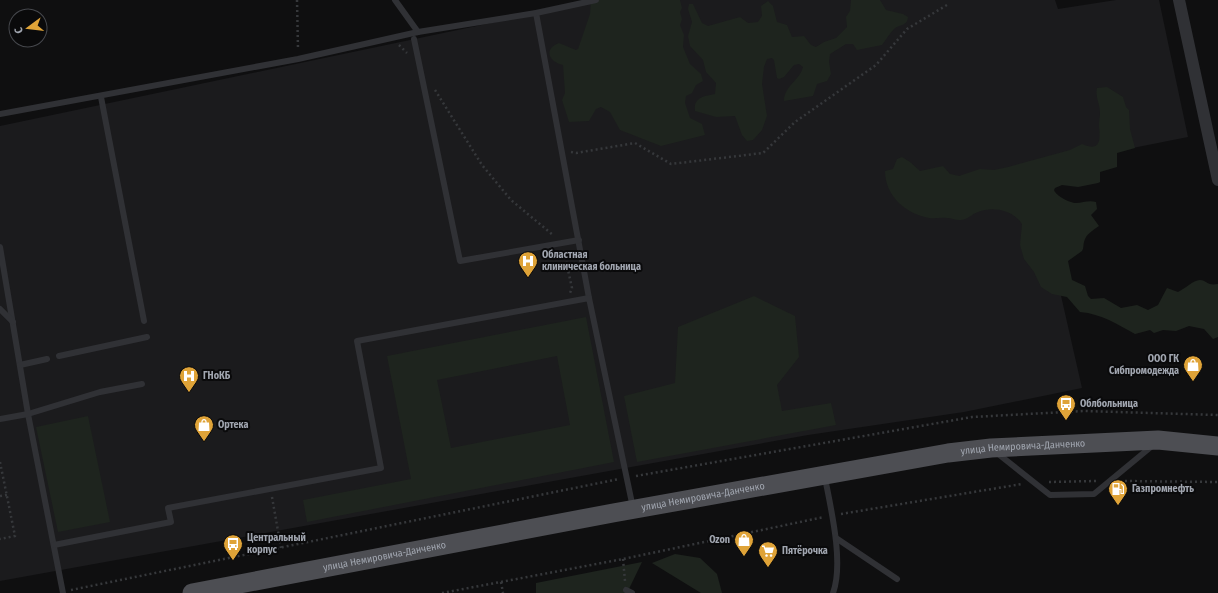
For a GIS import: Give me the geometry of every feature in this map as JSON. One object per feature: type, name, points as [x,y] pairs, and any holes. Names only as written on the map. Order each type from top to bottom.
[{"type":"main road","name":"улица Немировича-Данченко","points":[[192,593],[227,590],[634,509],[824,475],[991,448],[1158,440],[1218,446]]},
{"type":"street","points":[[1179,0],[1218,179]]},
{"type":"lane","points":[[395,0],[418,32]]},
{"type":"lane","points":[[0,114],[101,97],[298,59],[418,32],[536,14],[596,0]]},
{"type":"lane","points":[[536,14],[590,298],[634,509]]},
{"type":"lane","points":[[414,39],[460,261],[579,240]]},
{"type":"lane","points":[[101,97],[144,321]]},
{"type":"lane","points":[[0,247],[28,414],[63,592]]},
{"type":"lane","points":[[54,545],[171,522],[168,508],[381,468],[357,341],[590,298]]},
{"type":"lane","points":[[0,309],[13,322]]},
{"type":"lane","points":[[59,356],[147,337]]},
{"type":"lane","points":[[20,365],[46,359]]},
{"type":"lane","points":[[0,419],[28,414],[100,392],[142,384]]},
{"type":"lane","points":[[991,448],[1050,495],[1094,494],[1158,440]]},
{"type":"lane","points":[[824,475],[836,538],[836,584],[833,593]]},
{"type":"lane","points":[[836,538],[898,579]]},
{"type":"path","points":[[297,0],[298,59]]},
{"type":"path","points":[[563,150],[576,153],[635,143],[671,164],[764,153],[795,122],[876,65],[907,29],[947,5]]},
{"type":"path","points":[[391,38],[419,63]]},
{"type":"path","points":[[431,83],[482,165],[511,200],[562,243],[572,288],[566,302]]},
{"type":"path","points":[[63,592],[627,478],[972,417],[1084,411],[1218,415]]},
{"type":"path","points":[[0,462],[15,536],[0,539]]},
{"type":"path","points":[[270,489],[281,548]]},
{"type":"path","points":[[0,496],[7,495]]},
{"type":"path","points":[[623,559],[629,591]]},
{"type":"path","points":[[501,582],[503,593]]},
{"type":"shaded area","points":[[591,0],[680,0],[682,8],[680,12],[682,19],[680,25],[684,35],[683,47],[690,64],[701,74],[703,81],[696,85],[692,93],[686,96],[685,103],[690,118],[702,124],[705,135],[661,146],[620,130],[610,112],[601,107],[596,109],[589,121],[569,122],[562,100],[565,93],[563,65],[551,58],[550,52],[554,46],[559,43],[576,50],[578,49],[590,14]]},
{"type":"shaded area","name":"Областная клиническая больница","points":[[600,0],[1055,0],[1058,9],[1116,0],[1159,0],[1188,137],[1032,168],[1082,388],[964,412],[808,435],[0,581],[0,126]]},
{"type":"shaded area","points":[[851,0],[880,0],[886,10],[903,14],[908,17],[904,24],[894,29],[882,45],[857,50],[853,44],[846,44],[830,54],[829,62],[831,74],[827,81],[817,84],[813,96],[784,101],[789,87],[799,76],[803,67],[799,64],[794,65],[784,77],[779,79],[777,78],[774,60],[772,58],[767,59],[764,67],[762,84],[767,116],[762,130],[753,140],[747,141],[742,135],[735,116],[716,117],[695,111],[696,103],[700,98],[715,94],[716,83],[706,72],[703,60],[690,46],[688,36],[692,22],[688,9],[689,4],[693,4],[702,23],[708,26],[740,17],[748,23],[758,22],[762,16],[761,6],[768,1],[773,6],[777,22],[787,25],[792,37],[804,36],[811,45],[816,47],[824,42],[836,38],[847,27],[846,17],[850,11]]},
{"type":"shaded area","points":[[1107,87],[1123,97],[1126,107],[1129,110],[1130,129],[1135,148],[1117,153],[1117,167],[1100,172],[1100,182],[1078,187],[1062,185],[1054,190],[1060,197],[1070,202],[1096,202],[1097,209],[1091,215],[1099,226],[1086,237],[1082,251],[1068,261],[1072,280],[1085,286],[1088,296],[1091,299],[1104,298],[1121,308],[1137,305],[1148,310],[1158,305],[1167,288],[1178,292],[1197,280],[1204,281],[1209,284],[1218,284],[1218,337],[1213,339],[1204,329],[1189,326],[1176,331],[1163,330],[1154,333],[1150,330],[1135,334],[1102,317],[1080,312],[1067,297],[1052,294],[1041,287],[1034,272],[1024,259],[1020,245],[1022,224],[1013,215],[1002,210],[990,209],[978,212],[962,220],[950,218],[929,218],[921,216],[905,208],[893,196],[889,188],[885,171],[893,169],[897,159],[902,157],[920,171],[943,166],[950,174],[959,176],[980,169],[994,170],[1008,167],[1070,150],[1082,144],[1093,147],[1098,143],[1100,135],[1100,113],[1097,88]]},
{"type":"shaded area","points":[[754,296],[795,316],[799,357],[777,385],[782,411],[831,403],[836,425],[637,462],[624,396],[675,383],[678,327]]},
{"type":"shaded area","points":[[586,317],[614,462],[307,522],[303,500],[411,479],[387,356]],"holes":[[[557,356],[570,425],[451,448],[437,380]]]},
{"type":"shaded area","points":[[88,416],[110,522],[58,532],[36,427]]},
{"type":"shaded area","points":[[675,554],[700,558],[717,574],[722,593],[701,593],[652,563]]},
{"type":"shaded area","points":[[642,562],[627,593],[536,593],[536,583]]},
{"type":"place","name":"Областная клиническая больница","points":[[528,278]]},
{"type":"place","name":"ООО ГК Сибпромодежда","points":[[1193,382]]},
{"type":"place","name":"ГНоКБ","points":[[189,393]]},
{"type":"place","name":"Облбольница","points":[[1066,421]]},
{"type":"place","name":"Ортека","points":[[204,442]]},
{"type":"place","name":"Газпромнефть","points":[[1118,506]]},
{"type":"place","name":"Ozon","points":[[744,557]]},
{"type":"place","name":"Центральный корпус","points":[[233,561]]},
{"type":"place","name":"Пятёрочка","points":[[768,568]]}]
